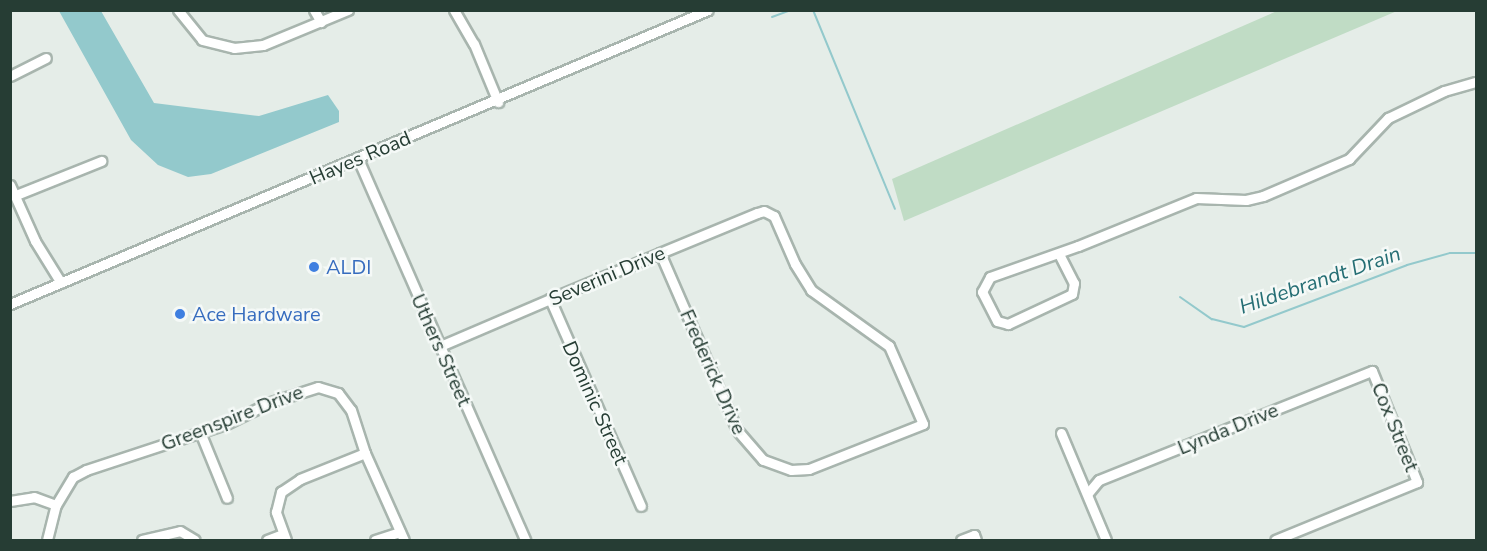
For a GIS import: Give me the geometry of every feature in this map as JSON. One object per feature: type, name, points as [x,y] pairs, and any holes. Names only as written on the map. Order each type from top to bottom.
[{"type":"street","points":[[178,10],[202,40],[234,48],[263,45],[348,10]]},
{"type":"street","points":[[314,10],[321,22]]},
{"type":"street","points":[[454,10],[474,44],[498,102]]},
{"type":"street","name":"Hayes Road","points":[[10,304],[498,102],[708,10]]},
{"type":"street","points":[[10,76],[46,58]]},
{"type":"street","points":[[1059,254],[1074,283],[1069,297],[1008,324],[997,321],[982,292],[986,280],[1027,262],[1059,254],[1196,198],[1246,200],[1271,193],[1349,159],[1388,118],[1445,90],[1474,85]]},
{"type":"street","name":"Uthers Street","points":[[358,159],[525,540]]},
{"type":"street","points":[[16,195],[101,161]]},
{"type":"street","points":[[10,184],[35,241],[61,283]]},
{"type":"street","name":"Severini Drive","points":[[440,346],[757,213],[774,216],[795,264],[811,290],[889,346],[923,424]]},
{"type":"street","name":"Frederick Drive","points":[[660,253],[737,430],[763,460],[790,470],[809,469],[923,424]]},
{"type":"street","name":"Dominic Street","points":[[550,299],[641,506]]},
{"type":"street","name":"Cox Street","points":[[1275,540],[1417,482],[1372,371]]},
{"type":"street","name":"Lynda Drive","points":[[1088,493],[1099,480],[1372,371]]},
{"type":"street","name":"Greenspire Drive","points":[[47,540],[56,505],[74,477],[86,470],[200,432],[318,387],[338,393],[345,400],[365,453],[402,536]]},
{"type":"street","points":[[200,432],[227,498]]},
{"type":"street","points":[[1060,433],[1088,493],[1106,540]]},
{"type":"street","points":[[267,540],[284,537],[276,512],[281,492],[300,479],[365,453]]},
{"type":"street","points":[[10,501],[34,497],[56,505]]},
{"type":"street","points":[[142,540],[180,531],[195,540]]},
{"type":"street","points":[[375,540],[402,536]]},
{"type":"street","points":[[961,540],[975,538]]},
{"type":"green space","points":[[1277,11],[1397,11],[904,221],[892,179]]},
{"type":"water","points":[[59,11],[101,11],[154,103],[259,116],[328,95],[339,111],[339,122],[211,174],[188,177],[158,165],[131,140]]},
{"type":"waterway","name":"Hildebrandt Drain","points":[[772,17],[791,10]]},
{"type":"waterway","name":"Hildebrandt Drain","points":[[813,10],[895,209]]},
{"type":"waterway","name":"Hildebrandt Drain","points":[[1180,297],[1212,319],[1244,327],[1407,265],[1450,253],[1476,253]]},
{"type":"place","name":"ALDI","points":[[314,267]]},
{"type":"place","name":"Ace Hardware","points":[[180,314]]}]
